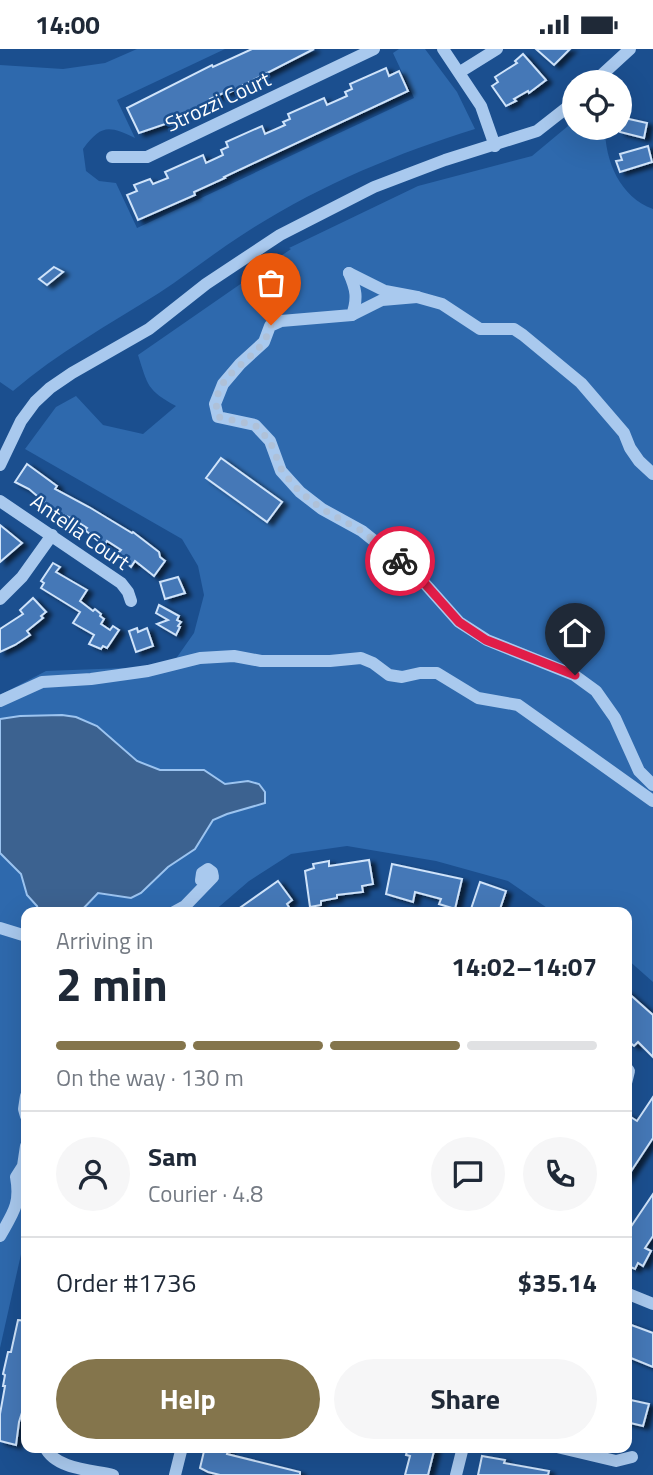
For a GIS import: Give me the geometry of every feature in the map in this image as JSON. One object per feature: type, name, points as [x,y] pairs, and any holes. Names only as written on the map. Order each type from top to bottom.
[{"type":"street","name":"Strozzi Court","points":[[113,157],[147,157],[374,49]]},
{"type":"street","points":[[443,49],[481,106],[495,146]]},
{"type":"street","points":[[460,72],[497,49]]},
{"type":"street","points":[[607,70],[630,49]]},
{"type":"street","points":[[0,465],[21,421],[41,396],[72,373],[149,329],[206,284],[280,235],[374,187],[445,160],[537,131],[562,112]]},
{"type":"street","points":[[352,315],[357,302],[356,289],[349,273],[385,291],[442,304],[480,329],[514,328],[581,383],[624,433],[630,449],[639,461],[653,474]]},
{"type":"street","points":[[417,297],[382,300],[352,315],[281,321],[271,325],[264,342],[223,384],[215,404],[218,417],[255,425],[270,441],[282,471],[300,492],[383,547],[419,577],[459,622],[486,640],[575,675],[596,691],[615,717],[639,771],[653,785]]},
{"type":"street","name":"Antella Court","points":[[0,501],[121,583],[131,601]]},
{"type":"street","points":[[0,599],[22,577],[52,535]]},
{"type":"street","points":[[0,701],[42,682],[148,671],[200,658],[234,656],[261,661],[361,658],[373,663],[388,675],[402,677],[437,673],[478,698],[518,705],[653,802]]},
{"type":"street","points":[[183,907],[207,883]]},
{"type":"street","points":[[0,928],[21,934]]},
{"type":"street","points":[[0,1236],[19,1195],[16,1177],[21,1169]]},
{"type":"street","points":[[632,1295],[653,1304]]},
{"type":"street","points":[[175,1475],[180,1453]]},
{"type":"street","points":[[456,1475],[462,1453]]},
{"type":"street","points":[[582,1453],[616,1461],[632,1457]]},
{"type":"street","points":[[44,1455],[56,1461],[113,1475]]},
{"type":"shaded area","points":[[137,49],[225,49],[117,100],[135,138],[111,129],[106,130],[95,135],[83,149],[86,171],[99,181],[116,183],[137,228],[414,98],[393,53],[399,49],[425,49],[457,92],[475,129],[415,149],[297,202],[66,351],[13,391],[0,382],[0,65],[63,69],[105,63]]},
{"type":"shaded area","points":[[562,131],[562,140],[606,140],[611,165],[623,187],[641,203],[653,209],[653,982],[632,963],[632,907],[546,907],[508,881],[436,861],[347,846],[291,854],[249,881],[219,907],[21,907],[21,1254],[0,1348],[0,695],[46,671],[151,667],[175,660],[194,633],[204,595],[198,566],[182,539],[25,449],[56,407],[76,396],[103,425],[143,434],[176,406],[159,396],[150,386],[138,355],[291,249],[289,248],[418,186],[532,156]]},
{"type":"shaded area","points":[[20,716],[76,717],[97,726],[137,761],[160,770],[204,770],[225,784],[248,781],[259,784],[265,792],[265,803],[213,820],[195,849],[168,867],[141,893],[131,898],[98,893],[85,907],[37,907],[27,895],[21,874],[0,853],[0,719]]},
{"type":"building","points":[[252,49],[314,49],[230,92],[210,99],[212,103],[176,118],[177,120],[139,133],[127,108],[212,65],[213,67]]},
{"type":"building","points":[[536,49],[570,49],[554,65]]},
{"type":"building","points":[[523,54],[546,80],[506,106],[492,86],[498,82],[495,77],[517,63],[515,61]]},
{"type":"building","points":[[386,68],[389,76],[399,71],[408,91],[138,220],[127,195],[137,191],[134,185],[150,179],[153,184],[168,178],[165,172],[203,155],[206,163],[223,155],[221,150],[228,147],[226,142],[262,126],[265,134],[285,125],[283,122],[290,119],[288,114],[324,98],[327,105],[347,96],[345,92],[352,89],[350,84]]},
{"type":"building","points":[[632,120],[647,123],[644,138],[632,135]]},
{"type":"building","points":[[648,146],[652,162],[620,172],[616,161],[622,160],[620,154]]},
{"type":"building","points":[[54,267],[63,272],[47,285],[39,279]]},
{"type":"building","points":[[221,458],[282,502],[267,522],[206,478]]},
{"type":"building","points":[[27,464],[57,486],[55,489],[133,532],[159,552],[165,561],[154,576],[135,561],[131,567],[117,554],[121,550],[107,541],[104,546],[85,530],[87,528],[64,515],[62,517],[29,489],[15,482]]},
{"type":"building","points":[[0,525],[22,543],[0,562]]},
{"type":"building","points":[[53,563],[60,567],[56,572],[87,590],[80,601],[101,614],[104,619],[101,624],[110,630],[113,626],[119,630],[107,648],[103,646],[101,649],[89,644],[94,635],[73,623],[80,612],[41,588],[44,583],[41,581]]},
{"type":"building","points":[[178,577],[185,593],[165,599],[160,582]]},
{"type":"building","points":[[33,598],[46,612],[41,616],[43,618],[27,631],[30,635],[0,652],[0,629],[23,614],[20,610]]},
{"type":"building","points":[[159,605],[179,616],[177,620],[181,622],[176,635],[157,624],[168,620],[156,613]]},
{"type":"building","points":[[137,628],[138,632],[147,628],[153,646],[136,652],[129,631]]},
{"type":"building","points":[[369,860],[373,884],[362,886],[363,892],[337,895],[337,898],[321,901],[321,905],[310,907],[305,871],[314,868],[313,864],[329,861],[329,866]]},
{"type":"building","points":[[392,864],[462,879],[455,907],[439,904],[441,899],[415,892],[413,902],[386,894]]},
{"type":"building","points":[[278,881],[292,900],[287,904],[289,907],[241,907]]},
{"type":"building","points":[[480,882],[506,891],[501,907],[472,907]]},
{"type":"building","points":[[632,996],[653,1015],[653,1057],[638,1042],[634,1046]]},
{"type":"building","points":[[653,1097],[653,1138],[632,1170],[632,1118],[637,1121]]},
{"type":"building","points":[[653,1194],[653,1236],[645,1248],[651,1251],[643,1266],[638,1263],[635,1269],[632,1268],[632,1225]]},
{"type":"building","points":[[18,1320],[21,1320],[21,1416],[16,1445],[0,1441],[0,1414],[5,1386],[3,1374],[8,1352],[11,1352]]},
{"type":"building","points":[[632,1325],[653,1333],[653,1367],[632,1358]]},
{"type":"building","points":[[632,1400],[649,1404],[643,1426],[632,1423]]},
{"type":"building","points":[[204,1453],[227,1453],[300,1472],[300,1475],[220,1475],[200,1468]]},
{"type":"building","points":[[434,1453],[428,1475],[405,1475],[410,1456],[406,1455]]},
{"type":"building","points":[[482,1456],[549,1471],[548,1475],[478,1475]]},
{"type":"way so far","points":[[271,325],[264,342],[223,384],[215,404],[218,417],[255,425],[270,441],[282,471],[300,492],[322,509],[362,531],[400,561]]},
{"type":"route","points":[[400,561],[419,577],[459,622],[486,640],[575,675]]}]
